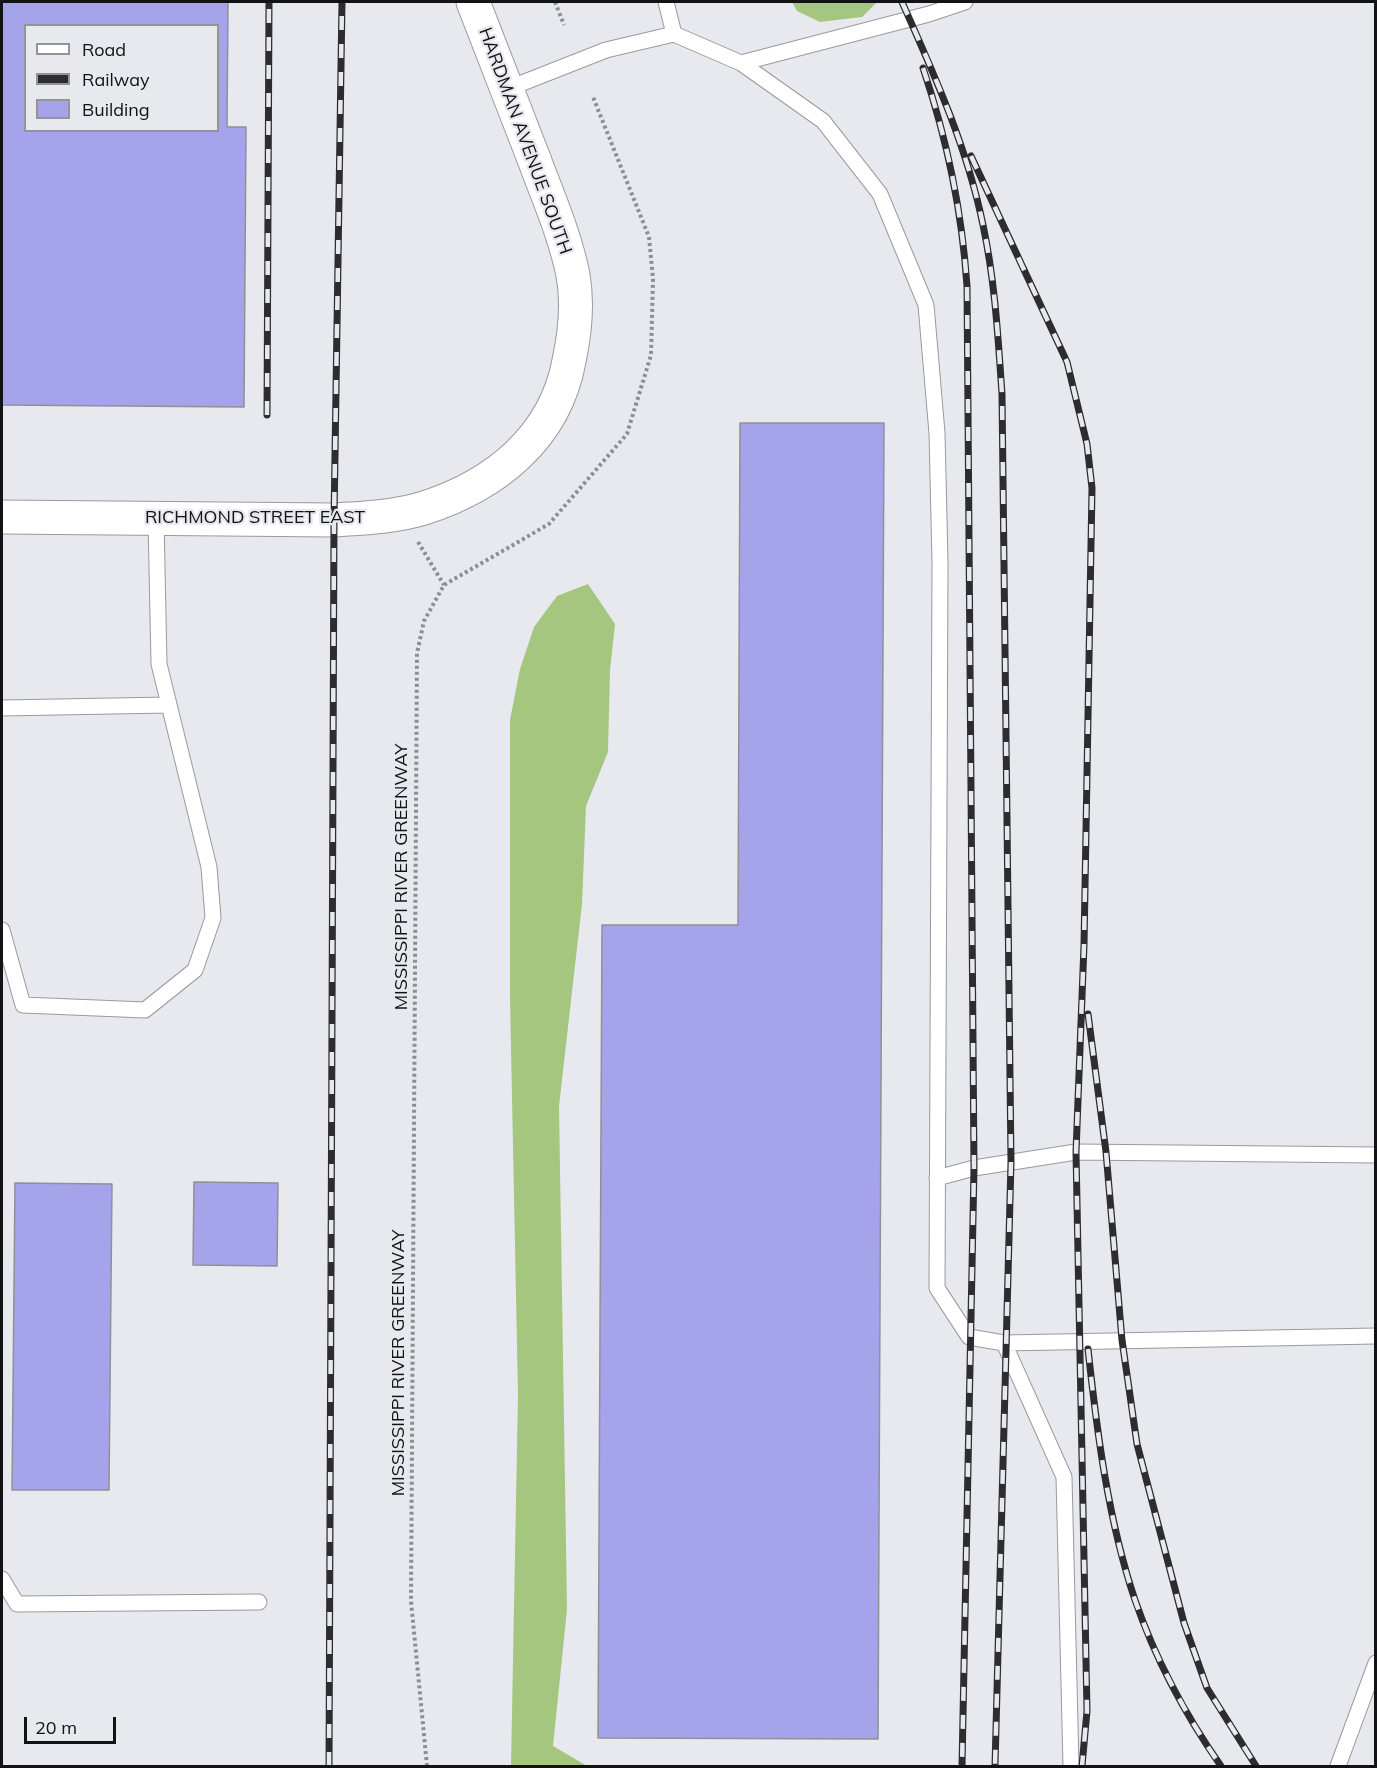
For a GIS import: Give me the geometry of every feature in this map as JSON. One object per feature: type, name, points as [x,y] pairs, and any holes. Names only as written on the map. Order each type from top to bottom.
[{"type":"street","name":"HARDMAN AVENUE SOUTH","points":[[473,2],[563,236],[573,278],[576,328],[565,381],[548,420],[526,448]]},
{"type":"street","name":"RICHMOND STREET EAST","points":[[2,517],[334,520],[401,513],[423,508],[463,493],[499,473],[526,448]]},
{"type":"lane","points":[[666,2],[674,34]]},
{"type":"lane","points":[[741,63],[929,14],[964,2]]},
{"type":"lane","points":[[507,89],[606,50],[674,34],[741,63],[823,121],[880,194],[926,305],[937,433],[940,563],[937,1288],[969,1337],[1005,1343],[1376,1336]]},
{"type":"lane","points":[[2,930],[22,1005],[145,1010],[195,970],[213,918],[209,867],[159,664],[156,519]]},
{"type":"lane","points":[[2,708],[169,705]]},
{"type":"lane","points":[[937,1178],[974,1168],[1076,1152],[1376,1155]]},
{"type":"lane","points":[[1005,1343],[1064,1477],[1071,1767]]},
{"type":"lane","points":[[2,1579],[17,1604],[259,1602]]},
{"type":"lane","points":[[1338,1767],[1376,1664]]},
{"type":"path","points":[[555,2],[564,25]]},
{"type":"path","points":[[401,513],[444,585],[549,524],[627,434],[651,355],[653,279],[649,237],[593,97]]},
{"type":"path","name":"MISSISSIPPI RIVER GREENWAY","points":[[427,1767],[411,1601],[417,653],[424,621],[444,585]]},
{"type":"green space","points":[[792,2],[877,2],[862,17],[820,22],[797,11]]},
{"type":"green space","points":[[588,584],[615,624],[610,670],[608,752],[586,806],[582,904],[559,1106],[567,1609],[553,1746],[587,1766],[511,1766],[518,1395],[510,997],[510,720],[520,669],[534,627],[557,596]]},
{"type":"building","points":[[2,2],[228,2],[227,127],[246,127],[244,407],[2,405]]},
{"type":"building","points":[[740,423],[884,423],[878,1739],[598,1738],[602,925],[738,925]]},
{"type":"building","points":[[194,1182],[278,1183],[277,1266],[193,1265]]},
{"type":"building","points":[[15,1183],[112,1184],[109,1490],[12,1490]]},
{"type":"railway","points":[[267,415],[269,2]]},
{"type":"railway","points":[[329,1766],[334,520],[342,2]]},
{"type":"railway","points":[[902,2],[959,139],[976,196],[993,288],[1002,394],[1011,1162],[995,1766]]},
{"type":"railway","points":[[923,68],[952,175],[967,286],[974,1168],[962,1766]]},
{"type":"railway","points":[[971,156],[1067,362],[1087,444],[1092,488],[1084,945],[1076,1152],[1087,1711],[1082,1766]]},
{"type":"railway","points":[[1088,1014],[1106,1152],[1122,1340],[1137,1444],[1184,1623],[1207,1688],[1256,1766]]},
{"type":"railway","points":[[1088,1349],[1100,1444],[1111,1507],[1135,1600],[1172,1686],[1221,1766]]}]
